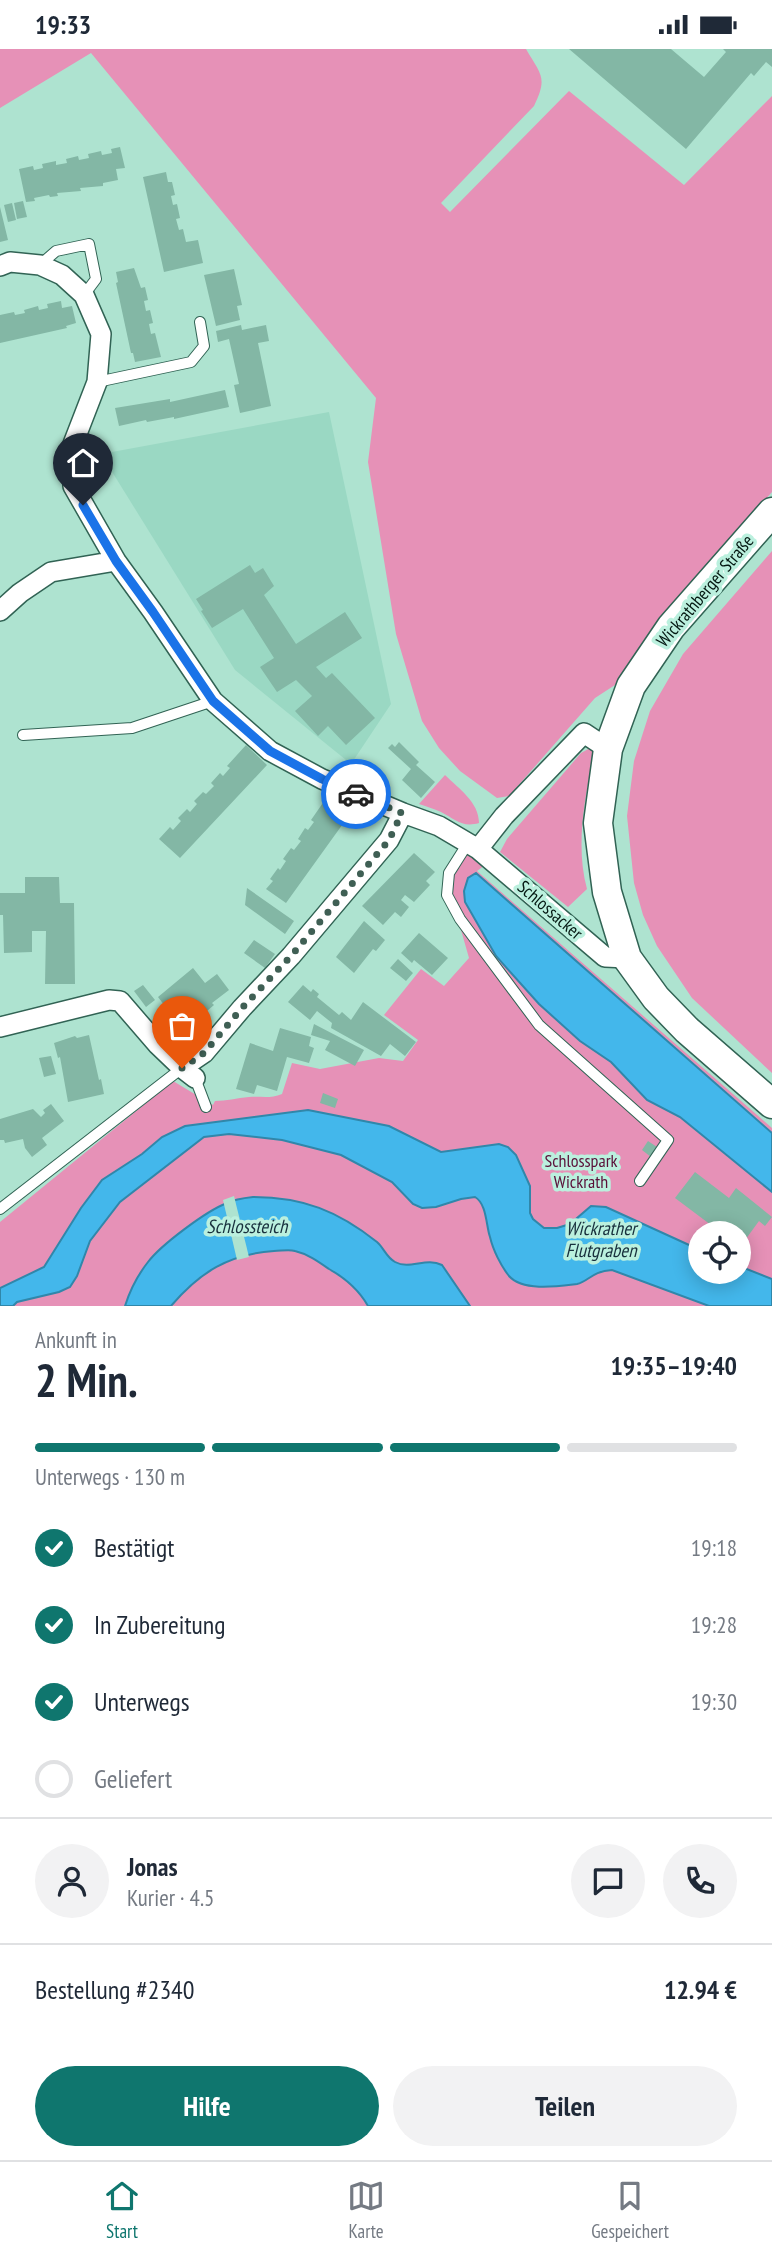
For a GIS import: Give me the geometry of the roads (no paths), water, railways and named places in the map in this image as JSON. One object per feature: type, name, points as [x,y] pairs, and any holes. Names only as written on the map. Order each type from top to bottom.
[{"type":"main road","name":"Wickrathberger Straße","points":[[772,512],[671,627],[631,686],[608,749],[598,823],[607,892],[627,958],[656,998],[687,1030],[772,1104]]},
{"type":"street","name":"Schlossacker","points":[[0,266],[10,262],[40,265],[62,275],[85,295],[101,334],[97,382],[73,444],[73,486],[116,561],[213,701],[270,751],[322,779],[439,826],[473,846],[604,957],[627,958]]},
{"type":"street","points":[[0,611],[20,593],[51,572],[116,561]]},
{"type":"street","points":[[473,846],[584,733],[608,749]]},
{"type":"street","points":[[0,1027],[109,1000],[120,1001],[158,1045],[188,1073],[389,840],[402,813]]},
{"type":"lane","points":[[40,265],[56,251],[89,244],[96,279],[85,295]]},
{"type":"lane","points":[[97,382],[191,362],[204,346],[200,322]]},
{"type":"lane","points":[[23,735],[132,728],[213,701]]},
{"type":"lane","points":[[473,846],[449,873],[447,895],[460,919],[539,1025],[668,1140],[640,1181]]},
{"type":"lane","points":[[0,1209],[188,1073],[206,1108]]},
{"type":"water","points":[[476,873],[772,1133],[772,1192],[680,1117],[647,1100],[611,1062],[580,1041],[539,1004],[496,956],[465,902],[464,891],[468,878]]},
{"type":"water","name":"Wickrather Flutgraben","points":[[308,1110],[389,1126],[441,1152],[499,1144],[508,1147],[516,1155],[530,1186],[530,1213],[544,1228],[570,1224],[591,1206],[606,1207],[688,1245],[688,1284],[751,1284],[751,1271],[772,1279],[772,1306],[709,1306],[612,1270],[595,1274],[577,1284],[542,1287],[523,1284],[509,1276],[500,1263],[491,1242],[484,1210],[475,1197],[422,1208],[413,1204],[392,1182],[341,1155],[282,1140],[229,1134],[204,1137],[120,1202],[90,1241],[70,1287],[17,1302],[13,1306],[0,1306],[0,1288],[44,1267],[102,1180],[142,1154],[162,1137],[185,1126]]},
{"type":"water","name":"Schlossteich","points":[[253,1197],[304,1203],[334,1214],[377,1242],[395,1262],[406,1265],[430,1262],[442,1265],[470,1306],[368,1306],[341,1276],[309,1256],[288,1250],[243,1256],[216,1267],[193,1283],[171,1306],[125,1306],[140,1273],[173,1238],[218,1207]]},
{"type":"park label","name":"Schlosspark Wickrath","points":[[581,1172]]}]
